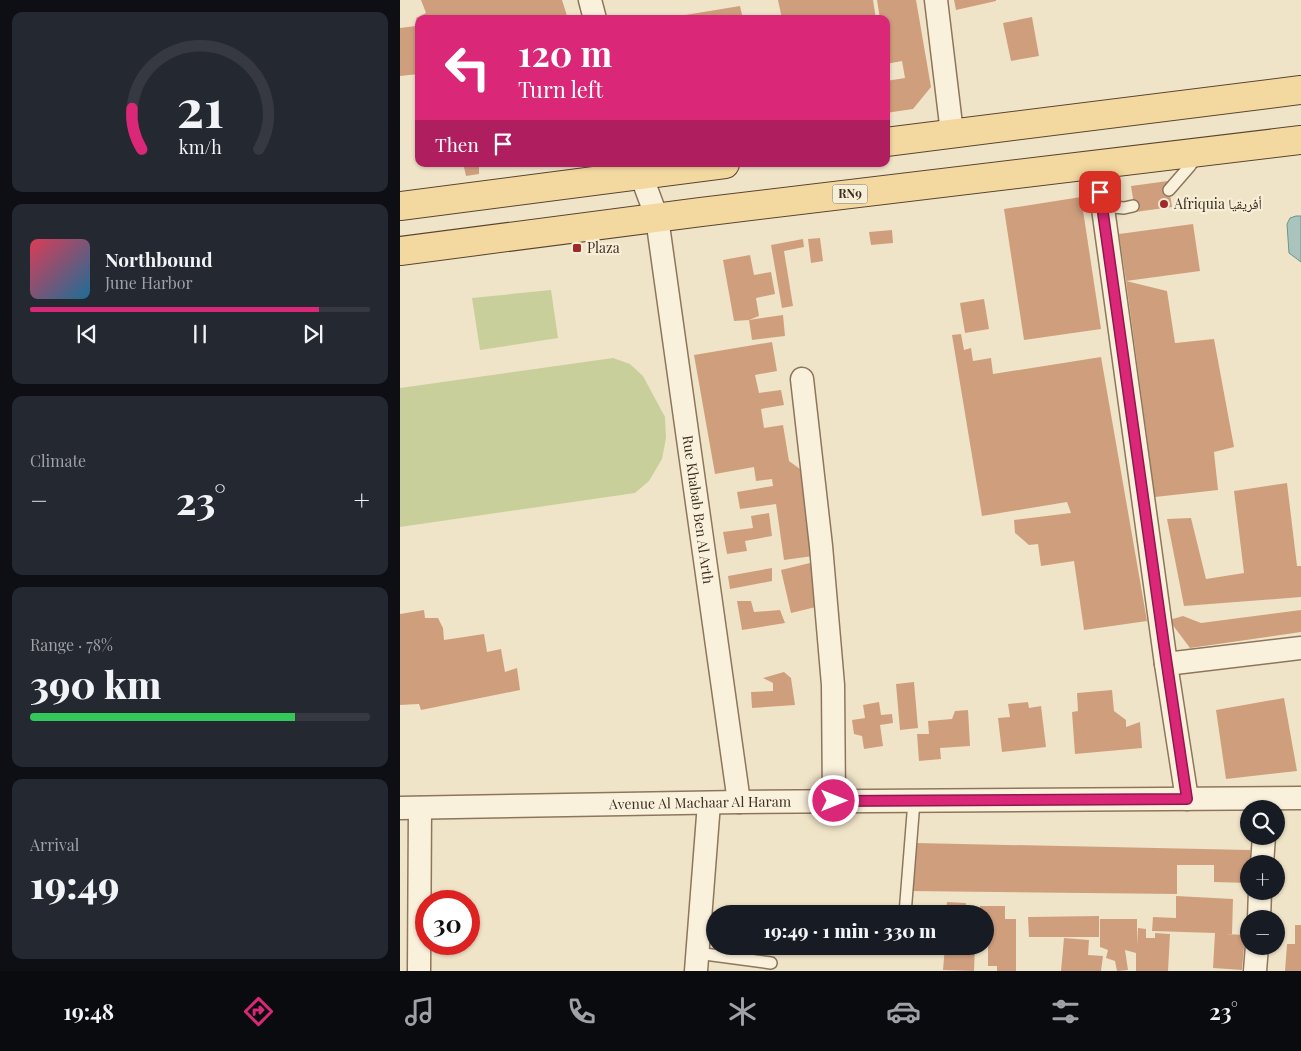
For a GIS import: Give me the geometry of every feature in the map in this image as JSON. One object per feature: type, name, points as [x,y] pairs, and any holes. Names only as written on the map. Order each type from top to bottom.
[{"type":"main road","points":[[890,141],[1301,90]]},
{"type":"main road","name":"RN9","points":[[400,251],[1301,140]]},
{"type":"main road","points":[[400,206],[639,169],[673,167]]},
{"type":"street","points":[[590,0],[594,15]]},
{"type":"street","points":[[936,0],[952,133]]},
{"type":"street","points":[[1097,165],[1166,664],[1187,799]]},
{"type":"street","name":"Rue Khabab Ben Al Arth","points":[[639,169],[657,218],[739,802]]},
{"type":"street","points":[[802,380],[821,546],[833,685],[834,801]]},
{"type":"street","points":[[1166,664],[1301,648]]},
{"type":"street","name":"Avenue Al Machaar Al Haram","points":[[1285,801],[1301,798]]},
{"type":"street","name":"Avenue Al Machaar Al Haram","points":[[410,808],[834,801],[1187,799],[1240,802]]},
{"type":"street","points":[[697,962],[709,803]]},
{"type":"street","points":[[410,808],[419,971]]},
{"type":"street","points":[[1255,971],[1256,955]]},
{"type":"lane","points":[[1169,190],[1199,153]]},
{"type":"lane","points":[[1102,206],[1124,208],[1134,206]]},
{"type":"lane","points":[[906,905],[914,801]]},
{"type":"lane","points":[[697,962],[771,963]]},
{"type":"green space","points":[[551,290],[558,338],[480,350],[472,298]]},
{"type":"green space","points":[[613,358],[630,364],[643,376],[665,417],[666,438],[662,459],[649,481],[635,493],[400,527],[400,388]]},
{"type":"water","points":[[1301,216],[1301,262],[1289,253],[1287,224],[1290,218]]},
{"type":"building","points":[[421,0],[562,0],[567,15],[422,15],[426,13]]},
{"type":"building","points":[[778,0],[873,0],[875,15],[781,15]]},
{"type":"building","points":[[877,0],[916,0],[931,87],[913,109],[890,112],[890,80],[905,78],[902,61],[890,63],[890,15],[879,15]]},
{"type":"building","points":[[954,0],[996,0],[996,1],[956,10]]},
{"type":"building","points":[[740,6],[742,15],[685,15]]},
{"type":"building","points":[[1032,17],[1039,56],[1011,61],[1003,23]]},
{"type":"building","points":[[415,26],[415,74],[400,76],[400,28]]},
{"type":"building","points":[[464,167],[479,167],[479,174],[466,176]]},
{"type":"building","points":[[1168,181],[1172,207],[1135,212],[1131,186]]},
{"type":"building","points":[[1081,197],[1101,329],[1024,340],[1004,209]]},
{"type":"building","points":[[1193,224],[1200,271],[1126,281],[1119,234]]},
{"type":"building","points":[[892,230],[893,243],[871,245],[869,232]]},
{"type":"building","points":[[820,238],[823,261],[811,263],[808,239]]},
{"type":"building","points":[[803,239],[804,247],[784,251],[793,306],[782,308],[771,245]]},
{"type":"building","points":[[750,255],[754,275],[771,272],[775,294],[756,298],[759,316],[749,320],[734,321],[723,260]]},
{"type":"building","points":[[1126,281],[1167,291],[1175,343],[1214,339],[1234,447],[1214,452],[1218,490],[1155,497]]},
{"type":"building","points":[[984,299],[989,329],[965,333],[960,303]]},
{"type":"building","points":[[783,315],[785,336],[752,340],[749,320]]},
{"type":"building","points":[[961,334],[964,350],[971,348],[973,361],[991,358],[993,374],[1101,357],[1147,621],[1084,630],[1074,561],[1041,566],[1038,544],[1029,545],[1015,533],[1014,520],[1071,513],[1067,502],[982,516],[952,335]]},
{"type":"building","points":[[772,342],[777,371],[755,375],[759,393],[781,390],[784,405],[761,409],[764,428],[783,425],[789,461],[800,469],[813,556],[784,560],[776,504],[740,509],[737,492],[773,486],[772,479],[756,481],[754,467],[715,474],[694,355]]},
{"type":"building","points":[[1287,483],[1297,566],[1301,566],[1301,597],[1184,606],[1167,519],[1191,518],[1206,579],[1244,573],[1234,491]]},
{"type":"building","points":[[769,513],[772,536],[745,541],[747,551],[727,554],[723,532],[753,528],[751,516]]},
{"type":"building","points":[[810,563],[820,606],[791,613],[781,570]]},
{"type":"building","points":[[772,568],[772,581],[730,589],[728,576]]},
{"type":"building","points":[[737,601],[751,601],[754,612],[780,610],[785,623],[742,630]]},
{"type":"building","points":[[424,610],[425,618],[438,618],[443,628],[444,640],[484,634],[487,652],[501,649],[505,672],[517,668],[520,690],[421,710],[419,704],[400,705],[400,614]]},
{"type":"building","points":[[1301,610],[1301,632],[1190,648],[1169,620],[1183,616],[1201,623]]},
{"type":"building","points":[[784,672],[791,678],[795,705],[752,708],[751,692],[773,691],[773,683],[763,678]]},
{"type":"building","points":[[914,682],[918,728],[900,730],[896,684]]},
{"type":"building","points":[[1112,690],[1114,711],[1126,720],[1126,727],[1140,722],[1142,748],[1075,754],[1072,712],[1078,711],[1077,693]]},
{"type":"building","points":[[1284,698],[1297,771],[1226,779],[1216,710]]},
{"type":"building","points":[[879,702],[881,715],[892,714],[893,723],[880,725],[883,746],[864,749],[862,736],[854,734],[852,720],[865,718],[863,705]]},
{"type":"building","points":[[1028,702],[1029,708],[1041,706],[1046,747],[1002,752],[998,718],[1010,717],[1008,704]]},
{"type":"building","points":[[968,710],[970,746],[940,748],[941,759],[919,761],[917,734],[929,734],[928,721],[952,719],[955,711]]},
{"type":"building","points":[[916,843],[1250,850],[1250,855],[1240,855],[1240,883],[1214,882],[1214,865],[1177,865],[1177,894],[909,891]]},
{"type":"building","points":[[1176,896],[1233,899],[1232,934],[1226,934],[1240,935],[1240,955],[1243,955],[1242,970],[1213,968],[1215,933],[1152,931],[1153,917],[1176,918]]},
{"type":"building","points":[[947,902],[966,903],[966,905],[947,905]]},
{"type":"building","points":[[994,906],[1005,906],[1005,919],[1016,919],[1016,971],[997,971],[997,966],[988,966],[988,955],[994,955]]},
{"type":"building","points":[[1099,916],[1099,937],[1029,937],[1028,917]]},
{"type":"building","points":[[1100,919],[1137,919],[1137,945],[1138,928],[1146,929],[1146,938],[1155,938],[1155,933],[1170,934],[1168,971],[1136,971],[1136,953],[1125,950],[1128,970],[1117,971],[1115,961],[1106,958],[1108,950],[1100,947]]},
{"type":"building","points":[[1295,925],[1301,925],[1301,971],[1285,971],[1287,944],[1295,944]]},
{"type":"building","points":[[1064,938],[1089,940],[1088,955],[1103,956],[1101,971],[1061,971]]},
{"type":"building","points":[[944,955],[975,955],[974,971],[943,970]]},
{"type":"place","name":"Afriquia أفريقيا","points":[[1164,204]]},
{"type":"place","name":"Plaza","points":[[577,248]]},
{"type":"route","points":[[834,801],[1187,799],[1100,192]]}]
